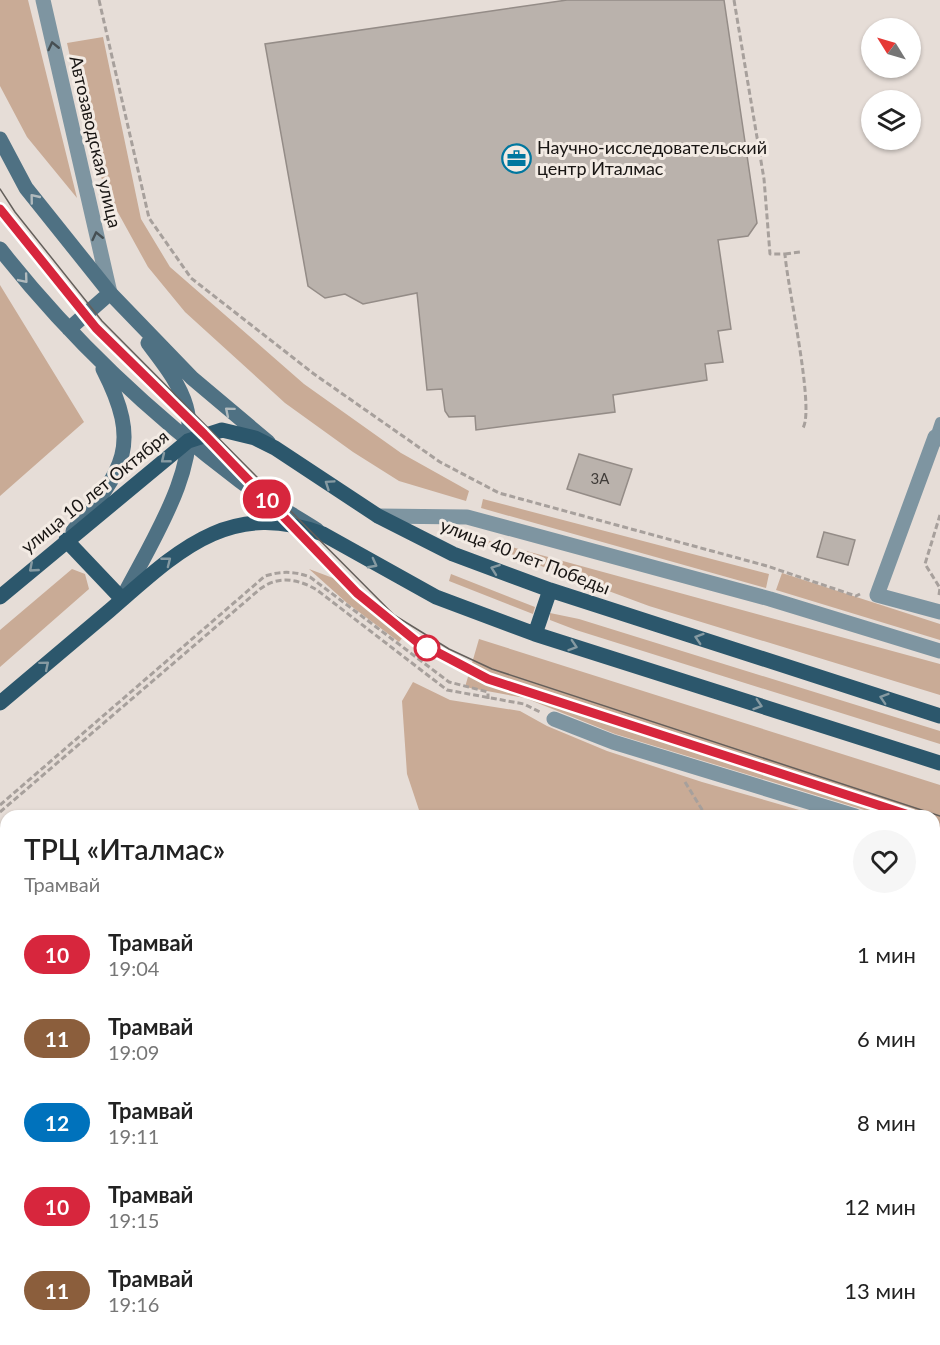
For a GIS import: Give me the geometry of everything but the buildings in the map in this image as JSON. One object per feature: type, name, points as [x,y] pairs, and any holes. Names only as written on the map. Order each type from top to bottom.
[{"type":"main road","points":[[0,139],[26,188],[111,293],[179,388],[188,414],[186,461],[174,493],[122,599]]},
{"type":"main road","points":[[0,249],[99,361],[188,441],[242,483],[323,534],[436,597],[535,634],[940,763]]},
{"type":"main road","points":[[69,329],[111,293]]},
{"type":"main road","points":[[111,293],[192,378],[275,448]]},
{"type":"main road","points":[[99,361],[122,411],[125,444],[121,463],[111,481],[66,540],[122,599]]},
{"type":"main road","name":"улица 10 лет Октября","points":[[0,597],[188,441],[222,430],[255,438],[275,448],[378,516]]},
{"type":"main road","name":"улица 40 лет Победы","points":[[378,516],[453,554],[550,590],[940,716]]},
{"type":"main road","points":[[0,703],[173,556],[227,529],[273,521],[323,534]]},
{"type":"main road","points":[[535,634],[550,590]]},
{"type":"street","name":"Автозаводская улица","points":[[42,0],[111,293]]},
{"type":"street","points":[[937,438],[877,595],[940,612]]},
{"type":"street","name":"улица 40 лет Победы","points":[[378,516],[467,517],[770,599],[940,651]]},
{"type":"street","points":[[554,720],[672,761],[835,810]]},
{"type":"lane","points":[[937,438],[940,422]]},
{"type":"path","points":[[99,0],[149,218],[191,278],[314,374],[440,462],[499,493],[767,566],[856,596],[882,581]]},
{"type":"path","points":[[734,0],[764,179],[770,254],[800,252]]},
{"type":"path","points":[[785,254],[806,398],[806,423],[803,428]]},
{"type":"path","points":[[940,515],[925,564],[940,588]]},
{"type":"path","points":[[0,805],[265,576],[278,572],[301,574],[319,583],[449,682],[488,692],[488,699]]},
{"type":"path","points":[[2,810],[260,589],[274,580],[301,582],[317,590],[447,690],[524,704],[554,720]]},
{"type":"path","points":[[928,594],[940,597]]},
{"type":"path","points":[[672,761],[702,810]]},
{"type":"shaded area","points":[[0,0],[28,0],[77,198],[27,137],[0,86]]},
{"type":"shaded area","points":[[103,37],[141,219],[170,267],[304,384],[401,453],[469,491],[466,501],[399,481],[353,452],[285,403],[185,312],[148,267],[105,189],[87,134],[67,43]]},
{"type":"shaded area","points":[[0,285],[84,422],[0,496]]},
{"type":"shaded area","points":[[483,499],[769,574],[766,588],[481,508]]},
{"type":"shaded area","points":[[486,540],[940,664],[940,695],[649,606],[484,545]]},
{"type":"shaded area","points":[[72,569],[85,574],[89,589],[0,667],[0,630]]},
{"type":"shaded area","points":[[309,569],[333,578],[403,637],[399,642],[347,603]]},
{"type":"shaded area","points":[[782,573],[940,624],[940,640],[776,590]]},
{"type":"shaded area","points":[[451,574],[535,607],[533,614],[449,581]]},
{"type":"shaded area","points":[[550,613],[579,619],[940,731],[940,744],[576,630],[550,620]]},
{"type":"shaded area","points":[[479,639],[940,785],[940,810],[864,810],[615,734],[525,698],[465,687]]},
{"type":"shaded area","points":[[413,682],[450,700],[520,711],[547,726],[607,751],[799,810],[419,810],[407,774],[402,701]]},
{"type":"tram line","points":[[0,189],[15,212],[102,321],[394,615],[449,649],[492,669],[922,810]]},
{"type":"tram line","points":[[0,209],[84,316],[137,368]]},
{"type":"tram line","name":"10","points":[[0,209],[84,316],[204,434],[357,593],[416,641],[444,658],[488,679],[893,810]]},
{"type":"tram line","points":[[299,533],[378,610],[421,642],[471,672],[894,810]]},
{"type":"place","name":"Научно-исследовательский центр Италмас","points":[[516,158]]}]
